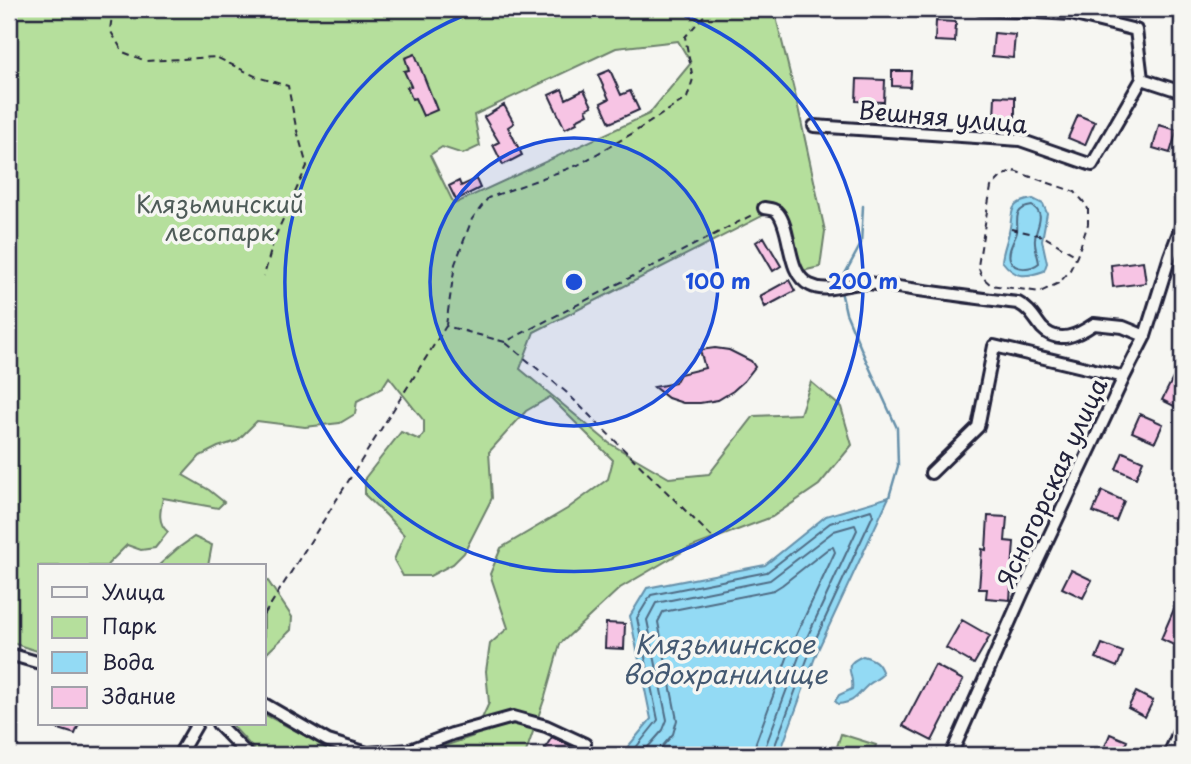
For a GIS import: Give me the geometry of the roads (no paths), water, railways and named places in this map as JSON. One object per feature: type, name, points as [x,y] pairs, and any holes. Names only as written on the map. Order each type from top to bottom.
[{"type":"street","points":[[980,9],[1071,15],[1136,30],[1142,79],[1182,92]]},
{"type":"street","name":"Вешняя улица","points":[[814,126],[1020,140],[1092,165],[1142,79]]},
{"type":"street","points":[[764,208],[778,212],[799,274],[804,282],[814,287],[838,288],[862,283],[1018,303],[1031,313],[1044,330],[1053,335],[1066,338],[1094,324],[1123,327],[1145,336]]},
{"type":"street","name":"Ясногорская улица","points":[[951,755],[1023,592],[1145,336],[1176,258],[1182,224]]},
{"type":"street","points":[[931,473],[978,427],[994,346],[1124,377]]},
{"type":"street","points":[[9,654],[38,662]]},
{"type":"street","points":[[266,705],[328,741],[366,753],[410,750],[452,734],[513,717],[545,726],[584,744]]},
{"type":"street","points":[[1168,755],[1182,725]]},
{"type":"street","points":[[179,755],[196,726]]},
{"type":"street","points":[[220,726],[248,755]]},
{"type":"water","points":[[1033,199],[1043,204],[1047,213],[1042,240],[1047,263],[1044,271],[1020,275],[1011,271],[1002,261],[1015,206]]},
{"type":"water","name":"Клязьминское водохранилище","points":[[889,497],[817,652],[780,755],[621,755],[651,719],[630,616],[647,588],[765,565],[826,516]]},
{"type":"water","points":[[863,656],[876,662],[883,674],[852,700],[838,704],[835,701],[839,695],[852,689],[850,666]]},
{"type":"waterway","points":[[841,281],[861,244],[863,206]]},
{"type":"waterway","points":[[841,291],[846,313],[897,428],[898,466],[889,497]]},
{"type":"park label","name":"Клязьминский лесопарк","points":[[220,217]]}]
